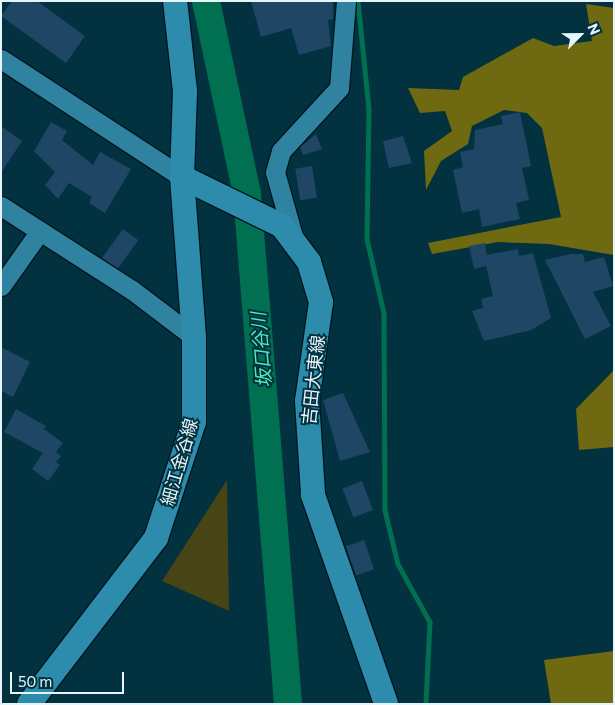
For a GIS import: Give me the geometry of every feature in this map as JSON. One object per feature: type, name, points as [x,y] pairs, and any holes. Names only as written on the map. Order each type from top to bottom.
[{"type":"main road","name":"細江金谷線","points":[[29,704],[156,538],[194,422],[191,181],[185,91],[175,1]]},
{"type":"main road","points":[[191,181],[288,231]]},
{"type":"main road","name":"吉田大東線","points":[[288,231],[308,262],[321,302],[307,401],[313,495],[386,704]]},
{"type":"street","points":[[288,231],[275,172],[281,151],[339,88],[346,1]]},
{"type":"street","points":[[1,59],[191,181]]},
{"type":"street","points":[[1,206],[132,290],[194,337]]},
{"type":"street","points":[[1,286],[40,231]]},
{"type":"shaded area","points":[[586,4],[614,8],[614,255],[549,244],[498,242],[432,254],[428,243],[561,217],[542,128],[527,113],[504,110],[472,126],[468,144],[441,161],[426,190],[424,151],[452,131],[445,111],[420,113],[408,88],[459,90],[463,77],[533,38],[554,46],[592,41]]},
{"type":"shaded area","points":[[614,370],[614,447],[579,450],[576,409]]},
{"type":"shaded area","points":[[227,480],[229,611],[162,581]]},
{"type":"shaded area","points":[[614,651],[614,704],[551,704],[544,660]]},
{"type":"building","points":[[12,1],[37,1],[85,36],[66,63],[1,16]]},
{"type":"building","points":[[251,1],[333,1],[333,19],[328,20],[331,46],[299,55],[291,28],[261,37]]},
{"type":"building","points":[[520,112],[531,166],[522,168],[529,200],[516,203],[520,219],[482,227],[479,209],[462,213],[453,170],[463,167],[460,152],[474,149],[475,130],[503,124],[501,116]]},
{"type":"building","points":[[51,122],[67,131],[62,140],[93,165],[100,152],[131,169],[105,213],[89,203],[92,197],[69,183],[58,199],[45,185],[55,172],[34,151]]},
{"type":"building","points":[[1,126],[22,141],[1,173]]},
{"type":"building","points":[[316,134],[322,149],[303,155],[300,147]]},
{"type":"building","points":[[403,136],[412,163],[389,168],[383,141]]},
{"type":"building","points":[[312,166],[317,198],[300,200],[295,169]]},
{"type":"building","points":[[123,229],[138,240],[117,269],[102,258]]},
{"type":"building","points":[[485,243],[487,255],[518,249],[519,256],[533,253],[551,318],[531,330],[484,341],[472,311],[483,308],[481,299],[493,296],[486,266],[474,269],[469,246]]},
{"type":"building","points":[[570,254],[583,254],[585,262],[604,257],[613,286],[593,292],[611,326],[585,339],[545,260]]},
{"type":"building","points":[[1,347],[30,362],[13,397],[1,391]]},
{"type":"building","points":[[343,393],[370,452],[340,461],[323,400]]},
{"type":"building","points":[[16,409],[46,426],[44,429],[63,443],[56,452],[61,456],[56,462],[60,465],[48,481],[32,469],[43,453],[4,432]]},
{"type":"building","points":[[362,481],[373,510],[354,517],[342,489]]},
{"type":"building","points":[[364,540],[374,569],[356,575],[346,546]]},
{"type":"waterway","name":"坂口谷川","points":[[206,1],[247,194],[288,704]]},
{"type":"waterway","points":[[358,1],[369,109],[367,239],[384,313],[385,510],[398,564],[430,622],[426,704]]}]
